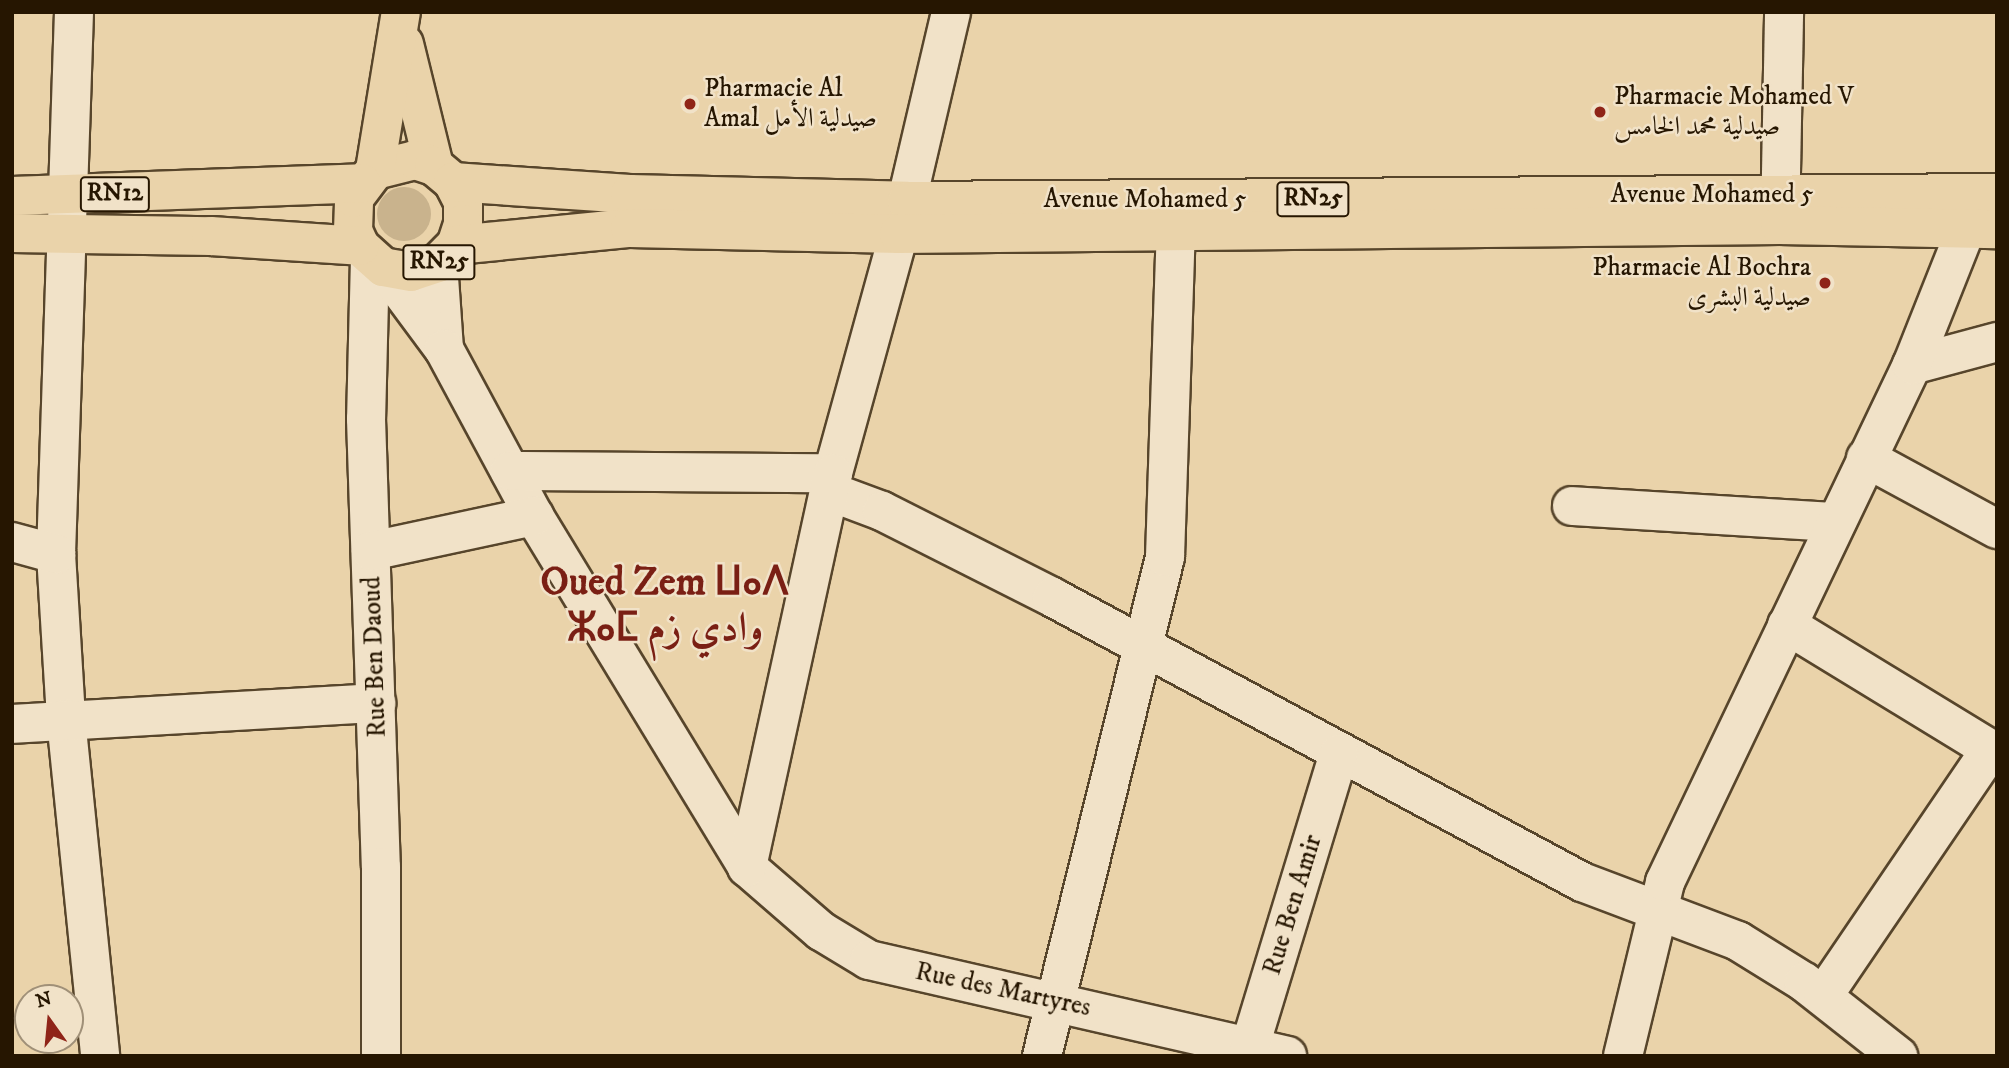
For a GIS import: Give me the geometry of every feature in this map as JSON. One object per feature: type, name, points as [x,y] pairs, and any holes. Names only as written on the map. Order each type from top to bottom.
[{"type":"main road","name":"RN25","points":[[401,20],[443,174],[463,202],[447,254]]},
{"type":"main road","name":"RN25","points":[[401,20],[369,176],[351,215],[371,257],[411,272],[447,254],[630,211]]},
{"type":"main road","name":"RN25","points":[[369,176],[404,160],[443,174],[630,211]]},
{"type":"main road","name":"RN12","points":[[12,233],[70,214],[217,190],[369,176]]},
{"type":"main road","name":"Avenue Mohamed 5","points":[[630,211],[903,217],[1780,209],[1997,193]]},
{"type":"main road","name":"RN12","points":[[12,196],[70,214],[371,257]]},
{"type":"main road","name":"Avenue Mohamed 5","points":[[1780,209],[1982,228]]},
{"type":"street","points":[[74,12],[70,214],[56,554],[66,719],[100,1056]]},
{"type":"street","points":[[747,867],[832,483],[903,217],[951,12]]},
{"type":"street","points":[[1780,209],[1784,12]]},
{"type":"street","points":[[1042,1056],[1147,648],[1166,557],[1177,216]]},
{"type":"street","points":[[1623,1056],[1654,913],[1690,825],[1866,458],[1982,228]]},
{"type":"street","points":[[444,349],[447,254]]},
{"type":"street","name":"Rue des Martyres","points":[[371,257],[444,349],[534,516],[747,867],[821,931],[869,960],[1056,1000],[1249,1051],[1287,1056]]},
{"type":"street","name":"Rue Ben Daoud","points":[[371,257],[366,419],[376,703],[380,1056]]},
{"type":"street","points":[[1912,365],[1997,342]]},
{"type":"street","points":[[1866,458],[1997,529]]},
{"type":"street","points":[[510,471],[832,483],[1147,648],[1339,754],[1581,882],[1654,913],[1738,941],[1823,996],[1898,1056]]},
{"type":"street","points":[[1572,506],[1835,522]]},
{"type":"street","points":[[372,551],[534,516]]},
{"type":"street","points":[[12,542],[56,554]]},
{"type":"street","points":[[1787,625],[1994,751],[1823,996]]},
{"type":"street","points":[[12,724],[376,703]]},
{"type":"street","name":"Rue Ben Amir","points":[[1249,1051],[1339,754]]},
{"type":"shaded area","points":[[404,187],[423,195],[431,214],[423,233],[404,241],[385,233],[377,214],[385,195]]},
{"type":"place","name":"Pharmacie Al Amal صيدلية الأمل","points":[[690,104]]},
{"type":"place","name":"Pharmacie Mohamed V صيدلية محمد الخامس","points":[[1600,112]]},
{"type":"place","name":"Pharmacie Al Bochra صيدلية البشرى","points":[[1825,283]]},
{"type":"district","name":"Oued Zem ⵡⴰⴷ ⵣⴰⵎ وادي زم","points":[[665,606]]}]
